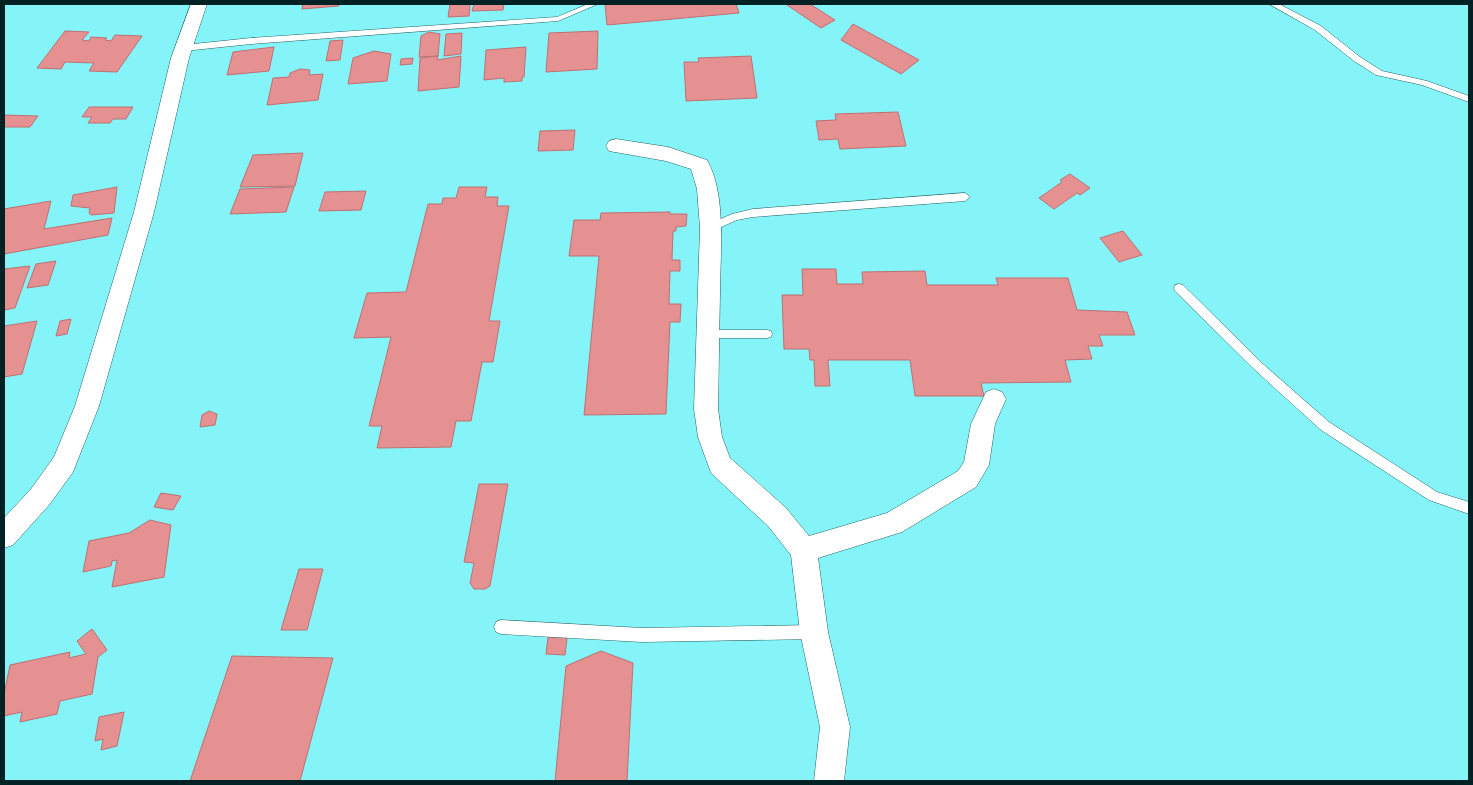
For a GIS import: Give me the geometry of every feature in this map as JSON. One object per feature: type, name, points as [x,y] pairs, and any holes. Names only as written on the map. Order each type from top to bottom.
[{"type":"street","points":[[4,536],[40,497],[64,464],[87,406],[144,212],[184,48],[200,4]]},
{"type":"street","points":[[616,146],[668,154],[700,165],[707,189],[710,228],[706,409],[710,437],[720,465],[777,517],[804,550],[814,632],[835,727],[829,781]]},
{"type":"street","points":[[804,550],[893,523],[967,479],[976,465],[983,424],[994,400]]},
{"type":"lane","points":[[184,48],[251,41],[558,19],[594,4]]},
{"type":"lane","points":[[1273,4],[1318,28],[1356,59],[1379,73],[1424,83],[1469,99]]},
{"type":"lane","points":[[710,228],[735,217],[753,213],[966,197]]},
{"type":"lane","points":[[1179,288],[1259,367],[1325,426],[1433,496],[1469,508]]},
{"type":"lane","points":[[708,334],[767,334]]},
{"type":"lane","points":[[501,627],[642,635],[814,632]]},
{"type":"building","points":[[303,4],[339,4],[339,6],[302,9]]},
{"type":"building","points":[[450,4],[470,4],[469,16],[448,17]]},
{"type":"building","points":[[474,4],[504,4],[503,10],[472,11]]},
{"type":"building","points":[[605,4],[736,4],[739,13],[607,25]]},
{"type":"building","points":[[810,4],[835,20],[821,28],[787,5]]},
{"type":"building","points":[[853,24],[919,60],[901,74],[841,40]]},
{"type":"building","points":[[65,31],[89,32],[82,40],[89,41],[91,37],[107,38],[105,40],[111,41],[115,35],[142,36],[117,72],[89,71],[94,63],[65,62],[61,69],[37,68]]},
{"type":"building","points":[[598,31],[597,69],[546,72],[549,33]]},
{"type":"building","points":[[429,32],[440,34],[438,56],[419,57],[421,36]]},
{"type":"building","points":[[462,33],[461,54],[444,56],[446,34]]},
{"type":"building","points":[[343,40],[340,60],[326,61],[330,41]]},
{"type":"building","points":[[274,47],[269,71],[227,75],[233,52]]},
{"type":"building","points":[[526,47],[524,77],[522,77],[522,81],[504,82],[504,78],[484,80],[486,50]]},
{"type":"building","points":[[374,51],[391,54],[387,81],[348,84],[353,58]]},
{"type":"building","points":[[438,56],[437,60],[461,56],[459,87],[418,91],[420,58]]},
{"type":"building","points":[[751,56],[757,98],[686,101],[684,62],[699,62],[698,58]]},
{"type":"building","points":[[413,58],[412,64],[400,65],[401,59]]},
{"type":"building","points":[[300,69],[310,70],[309,75],[323,74],[318,100],[267,105],[273,78],[289,77],[290,73]]},
{"type":"building","points":[[89,107],[133,107],[126,119],[113,119],[110,123],[88,123],[92,117],[82,117]]},
{"type":"building","points":[[898,112],[906,146],[840,149],[838,139],[819,140],[816,121],[836,120],[835,114]]},
{"type":"building","points":[[4,115],[38,116],[30,127],[4,127]]},
{"type":"building","points":[[575,130],[573,150],[538,151],[540,131]]},
{"type":"building","points":[[303,153],[295,186],[240,187],[253,155]]},
{"type":"building","points":[[1070,174],[1090,188],[1080,195],[1077,193],[1054,209],[1039,198],[1062,182],[1060,180]]},
{"type":"building","points":[[117,187],[114,213],[91,215],[89,213],[90,208],[71,206],[73,195]]},
{"type":"building","points":[[294,187],[286,212],[230,214],[240,189]]},
{"type":"building","points":[[459,187],[487,187],[485,197],[498,197],[497,206],[509,206],[489,321],[500,321],[493,362],[482,362],[471,421],[456,421],[451,447],[377,448],[382,426],[369,426],[391,337],[354,338],[367,293],[406,292],[428,204],[442,204],[443,198],[456,198]]},
{"type":"building","points":[[366,191],[361,210],[319,211],[325,192]]},
{"type":"building","points":[[51,201],[44,229],[112,218],[108,235],[4,254],[4,209]]},
{"type":"building","points":[[670,212],[670,214],[687,214],[686,226],[676,227],[676,231],[673,231],[672,260],[680,260],[680,271],[670,271],[669,304],[681,304],[680,322],[670,322],[666,414],[584,415],[599,256],[569,256],[574,220],[600,220],[601,213]]},
{"type":"building","points":[[1123,231],[1142,255],[1119,262],[1100,238]]},
{"type":"building","points":[[56,261],[48,285],[27,288],[36,264]]},
{"type":"building","points":[[30,266],[15,308],[4,310],[4,269]]},
{"type":"building","points":[[802,269],[836,269],[837,284],[863,284],[862,272],[925,271],[927,285],[998,285],[996,278],[1068,278],[1077,310],[1127,312],[1135,335],[1099,335],[1103,346],[1088,346],[1092,359],[1065,360],[1071,382],[981,383],[984,396],[915,396],[910,360],[828,360],[830,386],[815,386],[814,360],[810,360],[809,349],[784,349],[782,295],[803,295]]},
{"type":"building","points":[[71,319],[67,334],[56,336],[60,321]]},
{"type":"building","points":[[37,321],[22,374],[4,377],[4,326]]},
{"type":"building","points":[[209,411],[217,414],[215,425],[200,427],[202,415]]},
{"type":"building","points":[[479,484],[508,484],[490,586],[485,589],[474,589],[470,583],[474,563],[464,562]]},
{"type":"building","points":[[161,493],[181,496],[173,510],[154,507]]},
{"type":"building","points":[[150,520],[171,525],[164,577],[112,587],[117,560],[112,561],[111,566],[83,572],[89,541],[129,533]]},
{"type":"building","points":[[299,569],[323,569],[307,630],[281,630]]},
{"type":"building","points":[[92,629],[107,650],[98,657],[92,694],[60,701],[57,714],[20,722],[22,712],[4,716],[4,694],[10,665],[70,652],[69,658],[86,654],[77,641]]},
{"type":"building","points":[[548,637],[567,638],[565,655],[546,654]]},
{"type":"building","points":[[601,651],[633,663],[627,781],[555,781],[566,666]]},
{"type":"building","points":[[232,656],[333,658],[300,781],[190,781]]},
{"type":"building","points":[[124,712],[117,746],[101,750],[103,739],[95,741],[99,717]]}]
